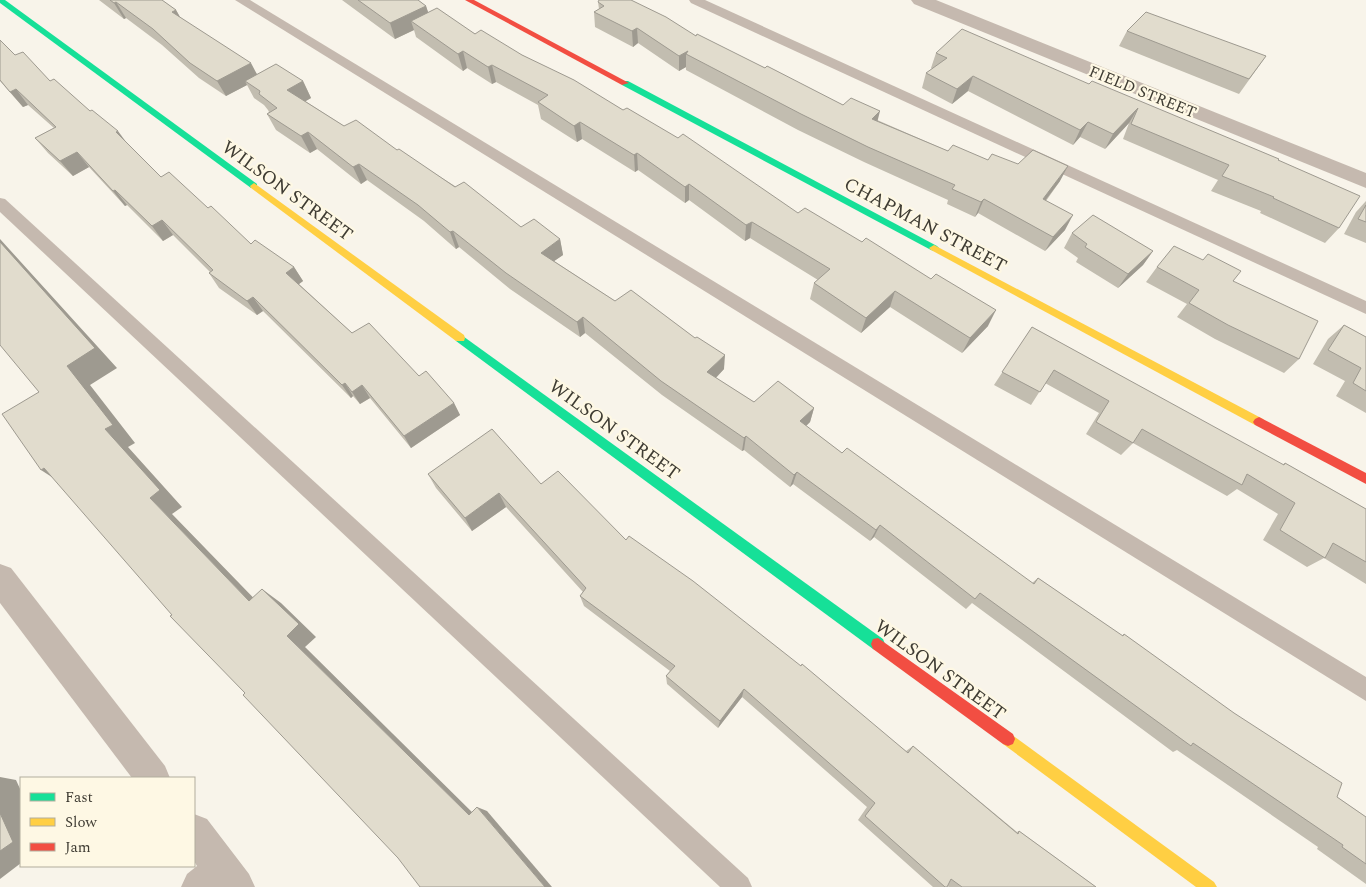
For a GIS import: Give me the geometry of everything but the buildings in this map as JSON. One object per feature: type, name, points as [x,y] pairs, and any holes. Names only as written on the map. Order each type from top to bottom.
[{"type":"street","name":"WILSON STREET","points":[[0,0],[1209,887]]},
{"type":"street","name":"CHAPMAN STREET","points":[[469,0],[1366,479]]},
{"type":"street","name":"FIELD STREET","points":[[920,0],[1366,181]]},
{"type":"street","points":[[0,578],[152,777]]},
{"type":"street","points":[[195,834],[220,881]]},
{"type":"lane","points":[[240,0],[1366,690]]},
{"type":"lane","points":[[695,0],[1366,308]]},
{"type":"lane","points":[[0,203],[738,887]]},
{"type":"traffic: fast","points":[[0,0],[254,186]]},
{"type":"traffic: fast","points":[[625,83],[934,248]]},
{"type":"traffic: fast","points":[[460,338],[878,644]]},
{"type":"traffic: slow","points":[[254,186],[460,338]]},
{"type":"traffic: slow","points":[[934,248],[1259,422]]},
{"type":"traffic: slow","points":[[1008,739],[1209,887]]},
{"type":"traffic: jam","points":[[469,0],[625,83]]},
{"type":"traffic: jam","points":[[1259,422],[1366,479]]},
{"type":"traffic: jam","points":[[878,644],[1008,739]]}]
